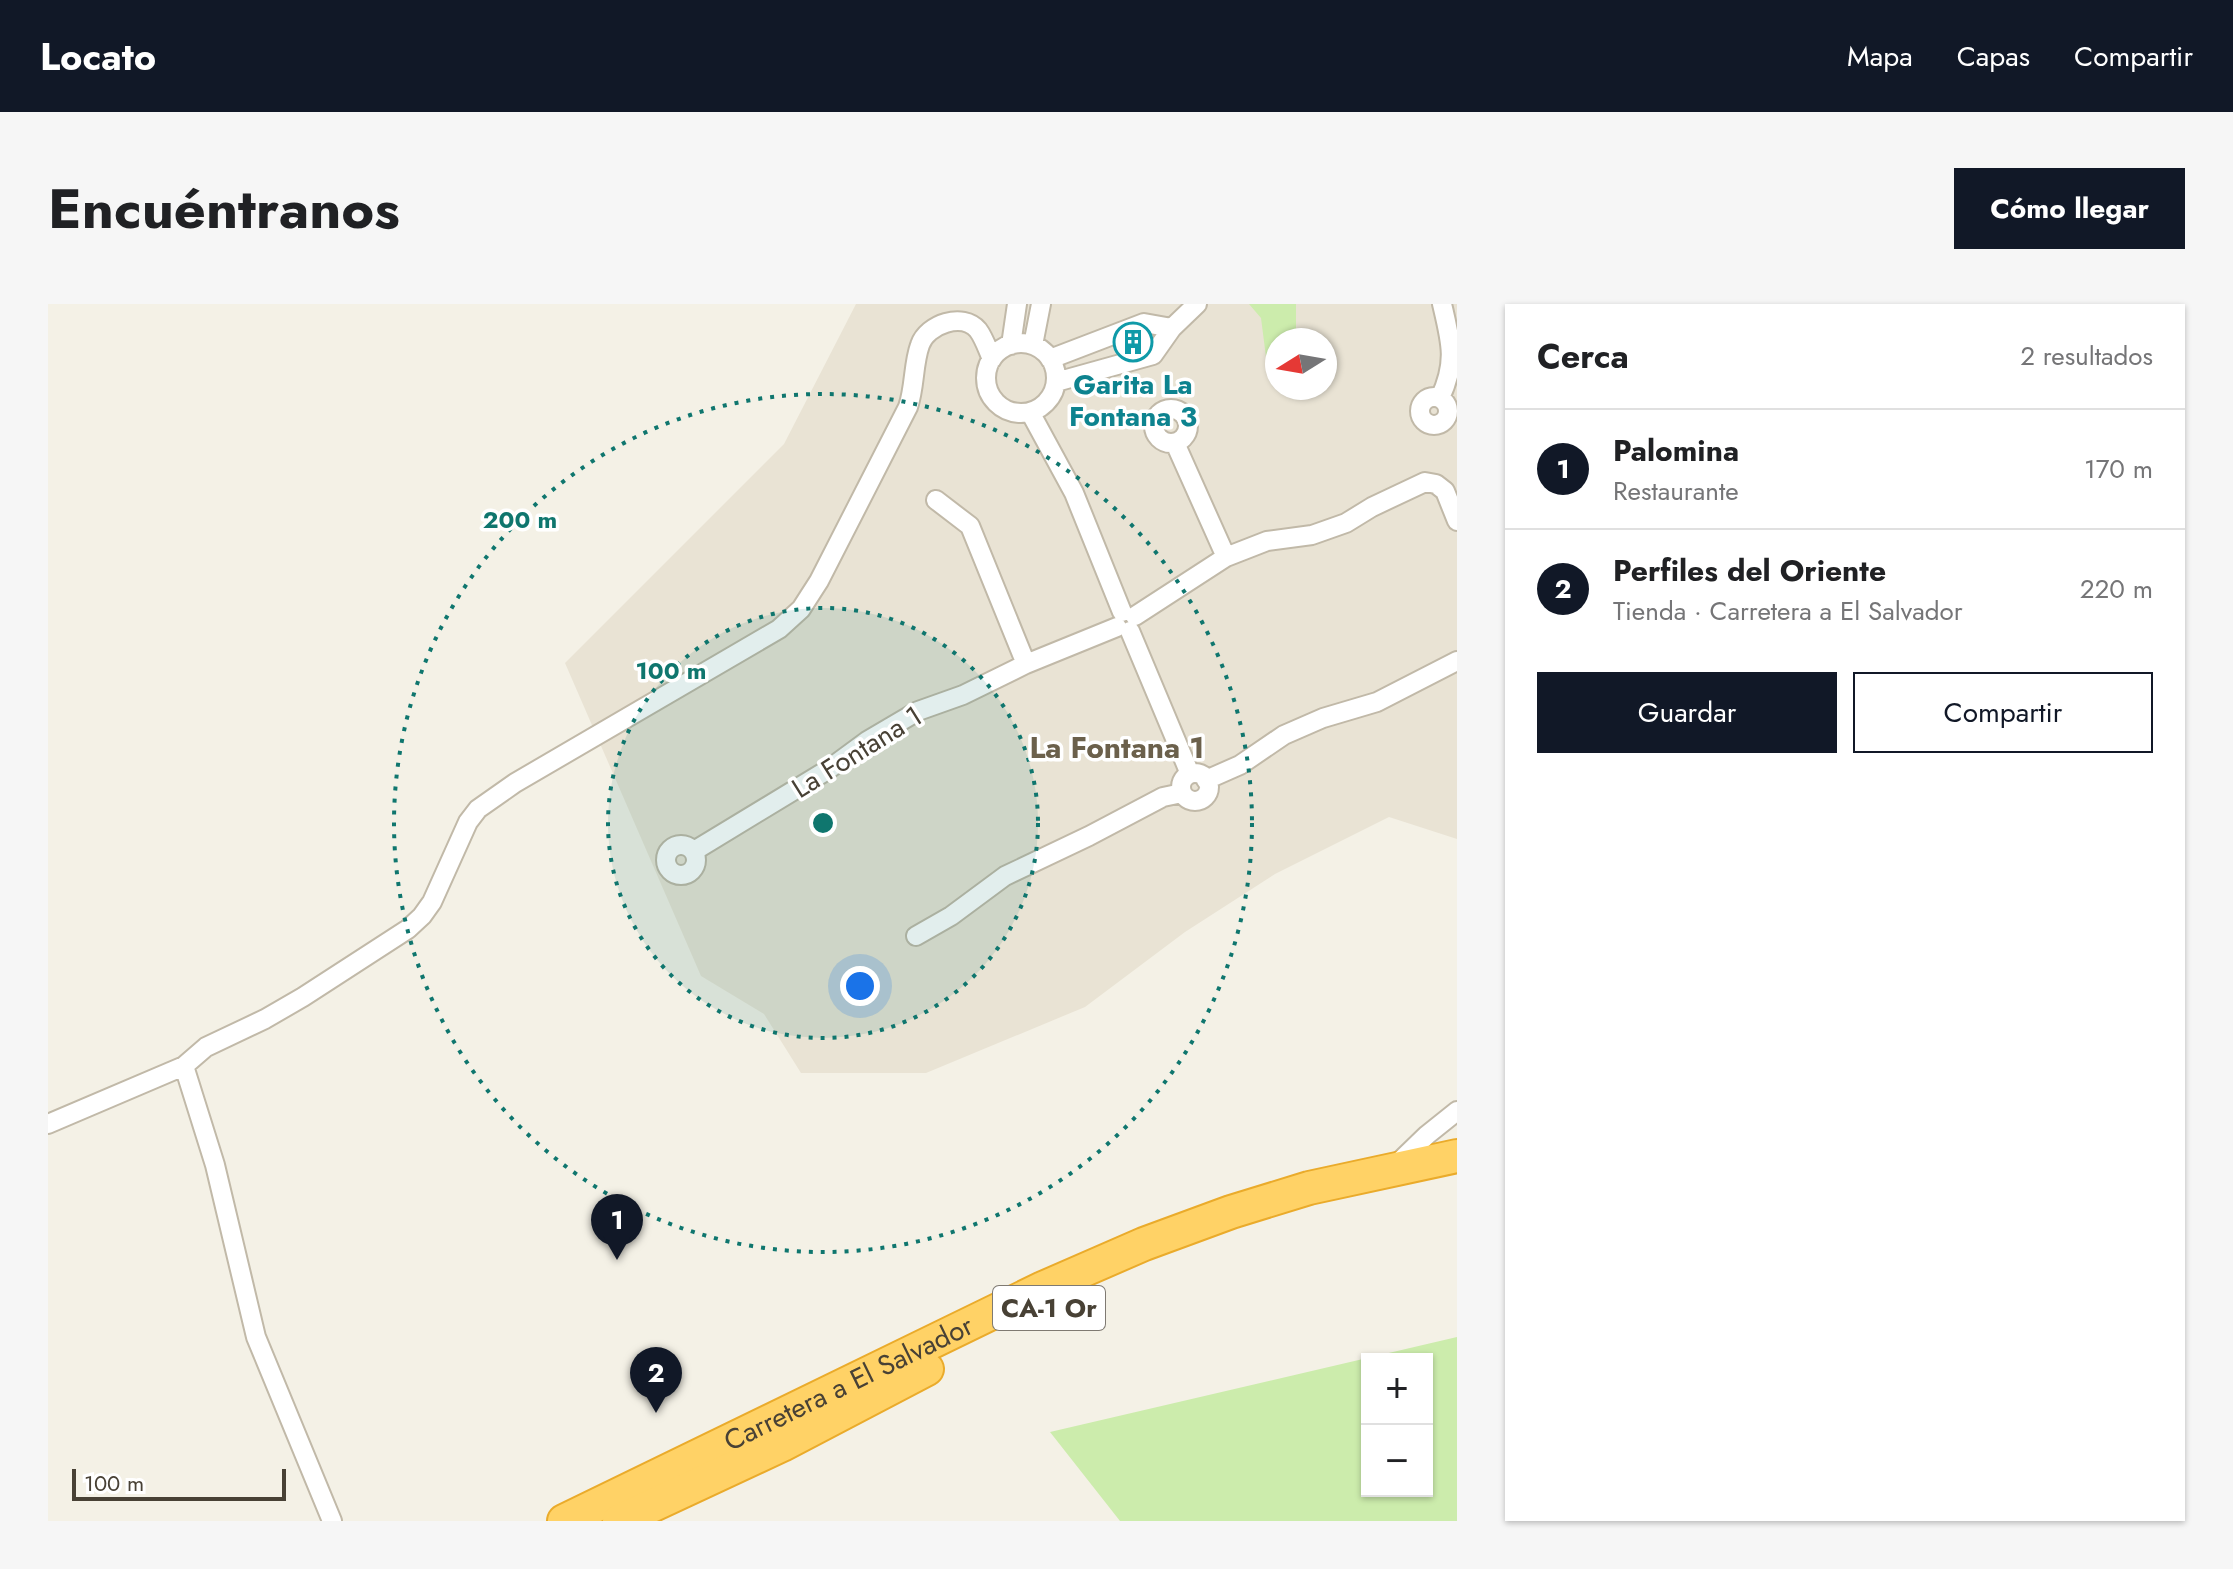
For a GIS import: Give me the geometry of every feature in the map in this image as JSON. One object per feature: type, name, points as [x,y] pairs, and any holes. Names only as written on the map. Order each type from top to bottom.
[{"type":"highway","name":"Carretera a El Salvador","points":[[564,1521],[1043,1288],[1144,1244],[1309,1188],[1457,1156]]},
{"type":"highway","name":"Carretera a El Salvador","points":[[619,1521],[782,1445],[980,1340],[1151,1263],[1239,1230],[1371,1190],[1457,1173]]},
{"type":"highway","points":[[664,1500],[684,1483],[753,1447],[755,1442],[747,1431]]},
{"type":"street","points":[[1011,345],[1017,304]]},
{"type":"street","points":[[1033,345],[1041,304]]},
{"type":"street","points":[[1056,382],[1153,355],[1172,328],[1197,304]]},
{"type":"street","points":[[1440,398],[1449,379],[1453,359],[1442,304]]},
{"type":"street","points":[[48,1124],[184,1066],[206,1047],[265,1019],[341,973],[422,916],[432,902],[468,822],[478,809],[515,783],[779,629],[801,609],[819,581],[901,420],[914,390],[921,343],[929,332],[946,322],[962,321],[977,328],[992,359]]},
{"type":"street","points":[[1050,359],[1144,323],[1172,328]]},
{"type":"street","points":[[1011,345],[1033,345],[1050,359],[1056,382],[1048,400],[1034,411],[1009,411],[993,398],[986,379],[992,359],[1011,345]]},
{"type":"street","points":[[1034,411],[1074,493],[1126,622],[1198,777],[1208,793],[1202,800],[1188,800],[1182,793],[1181,784],[1198,777],[1240,765],[1284,735],[1332,715],[1377,702],[1457,661]]},
{"type":"street","points":[[1175,443],[1226,557]]},
{"type":"street","name":"La Fontana 1","points":[[694,851],[918,711],[977,689],[1026,664],[1126,622],[1226,557],[1267,541],[1312,535],[1346,523],[1425,482],[1436,484],[1445,491],[1457,521]]},
{"type":"street","points":[[936,500],[970,526],[1026,664]]},
{"type":"street","points":[[916,936],[951,916],[1005,876],[1163,797],[1182,793]]},
{"type":"street","points":[[184,1066],[215,1165],[256,1337],[332,1521]]},
{"type":"street","points":[[1390,1171],[1457,1111]]},
{"type":"shaded area","points":[[856,304],[1457,304],[1457,839],[1389,817],[1275,874],[1185,932],[1085,1007],[926,1073],[801,1073],[764,1014],[701,976],[565,663],[784,444]]},
{"type":"green space","points":[[1249,304],[1296,304],[1296,328],[1265,328],[1265,349],[1261,318]]},
{"type":"green space","points":[[1457,1337],[1457,1521],[1120,1521],[1050,1432],[1361,1359],[1361,1497],[1433,1497],[1433,1353],[1388,1353]]},
{"type":"place","name":"Garita La Fontana 3","points":[[1133,342]]},
{"type":"place","name":"Palomina","points":[[617,1260]]},
{"type":"place","name":"Perfiles del Oriente","points":[[656,1413]]},
{"type":"district","name":"La Fontana 1","points":[[1117,747]]}]
